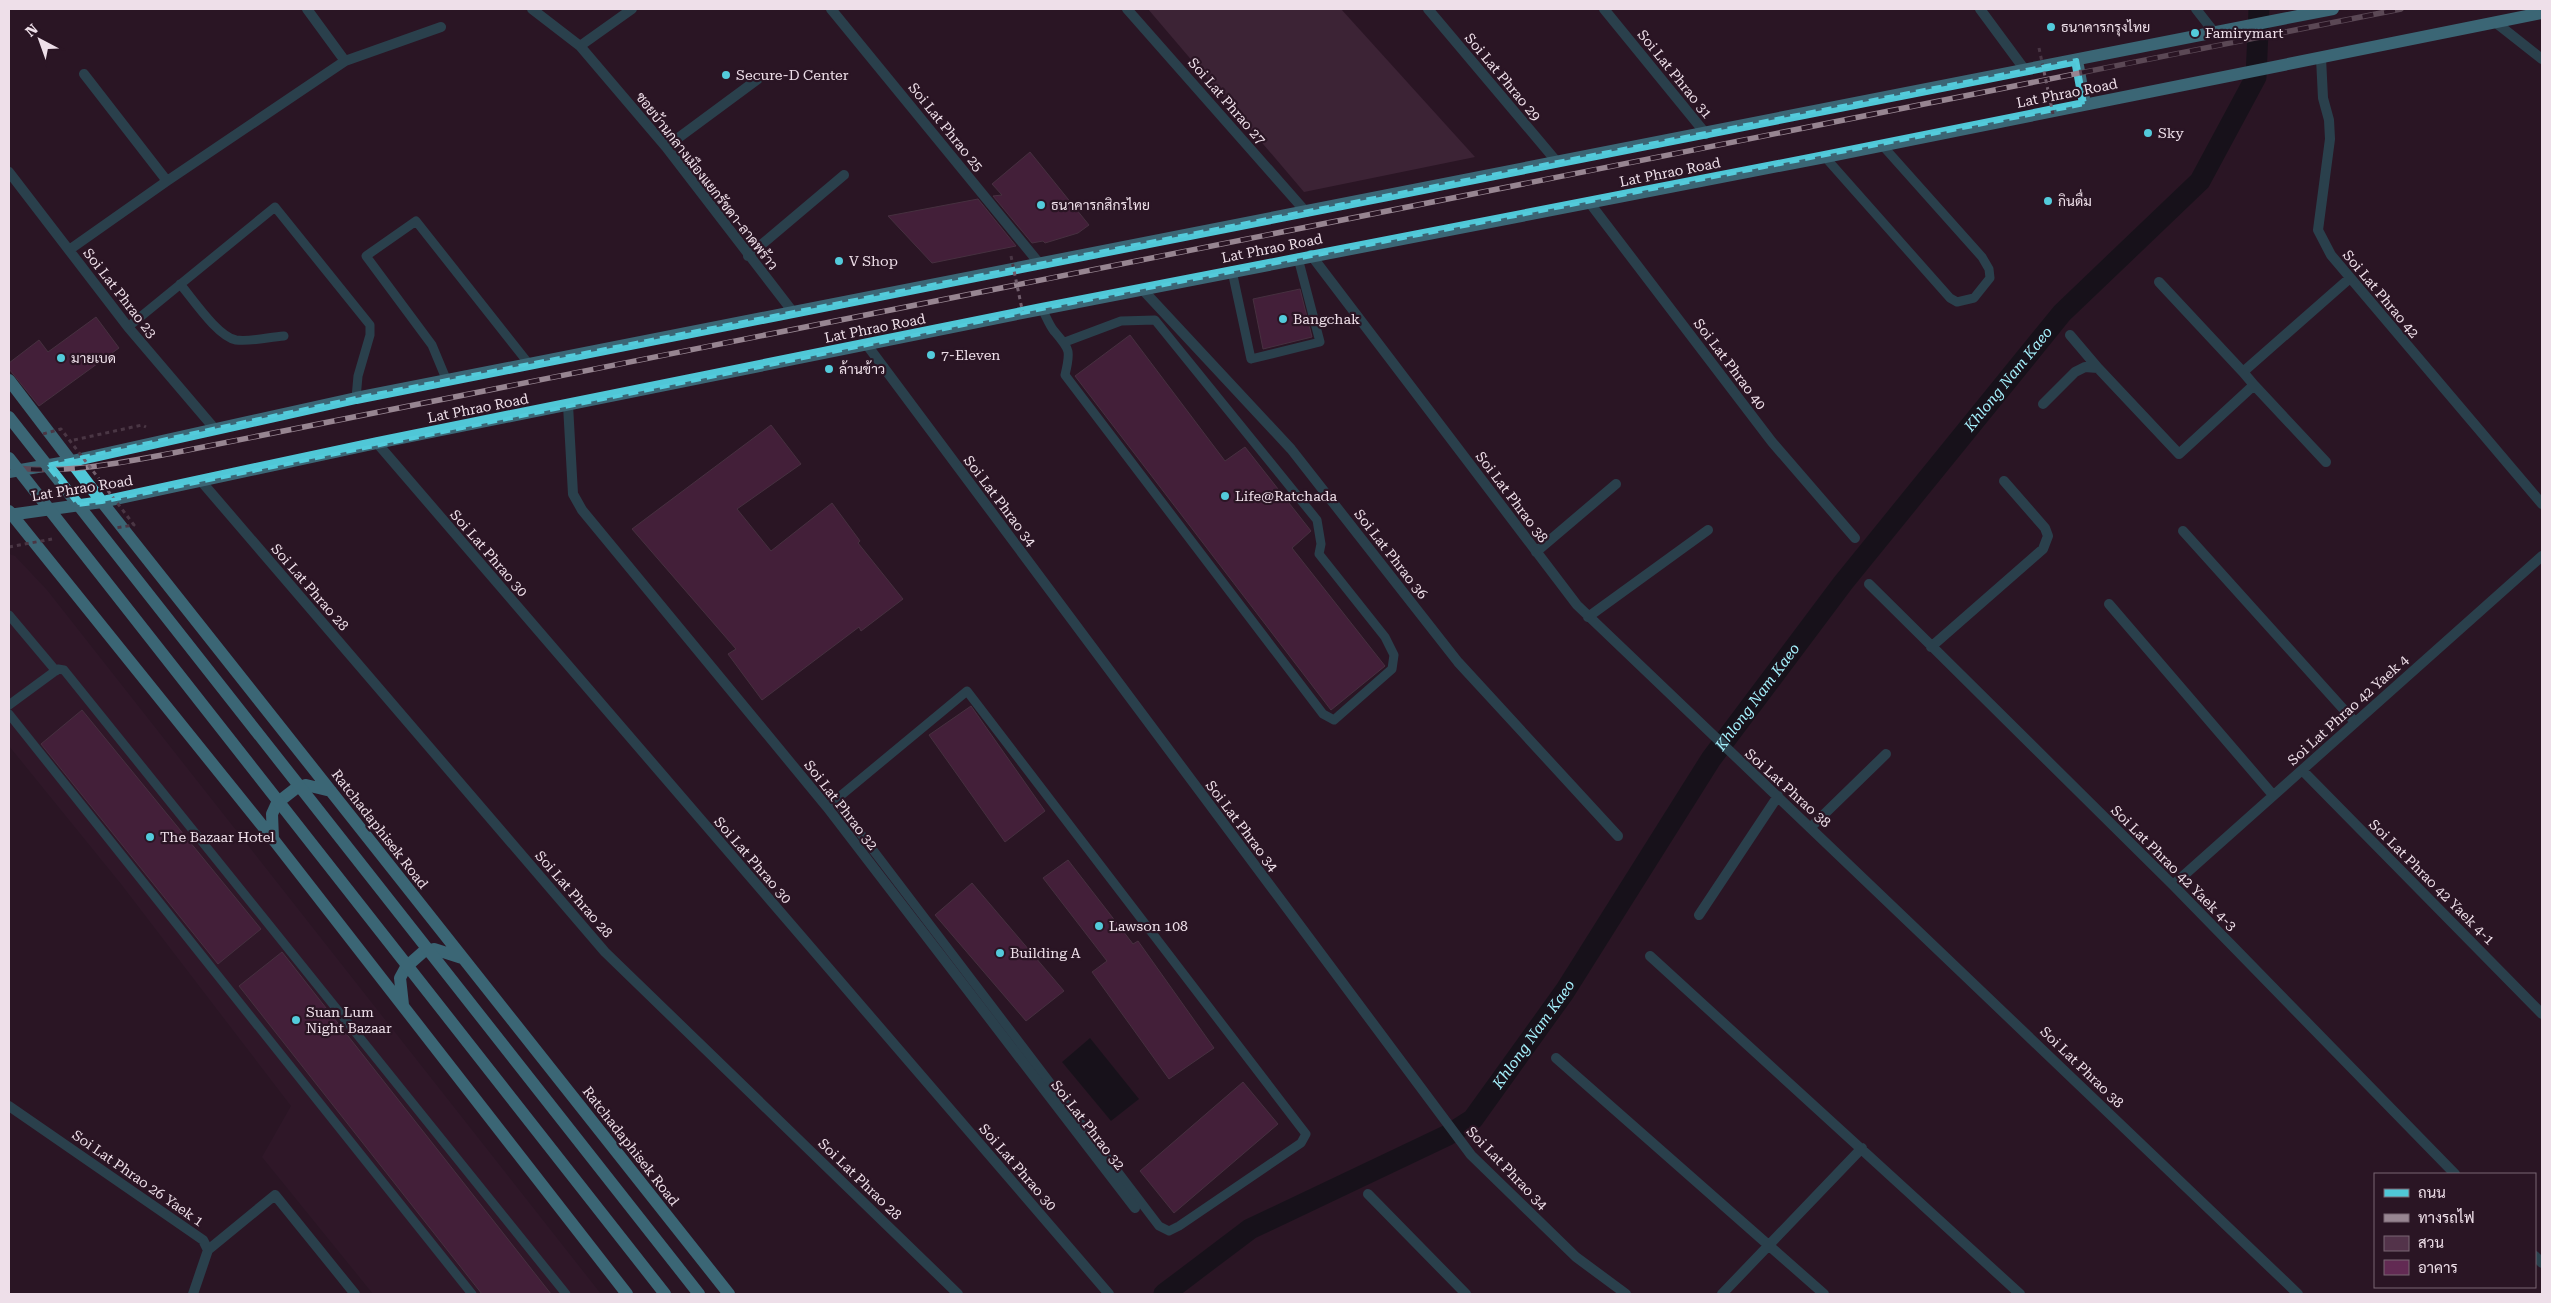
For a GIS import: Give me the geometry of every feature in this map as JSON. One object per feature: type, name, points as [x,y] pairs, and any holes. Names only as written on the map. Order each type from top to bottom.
[{"type":"main road","name":"Lat Phrao Road","points":[[9,472],[356,398],[1706,134],[2333,9]]},
{"type":"main road","name":"Lat Phrao Road","points":[[10,513],[102,502],[377,443],[1042,309],[1826,157],[2542,13]]},
{"type":"main road","points":[[2077,60],[2085,104]]},
{"type":"main road","name":"Ratchadaphisek Road","points":[[9,380],[72,460],[102,502],[729,1294]]},
{"type":"main road","points":[[9,417],[699,1294]]},
{"type":"main road","points":[[9,458],[666,1294]]},
{"type":"main road","points":[[10,513],[273,839],[626,1294]]},
{"type":"main road","points":[[273,839],[272,814],[277,804],[295,789],[306,785],[331,791]]},
{"type":"main road","points":[[403,1005],[400,978],[406,967],[423,952],[434,949],[462,958]]},
{"type":"street","points":[[307,9],[345,61]]},
{"type":"street","name":"ซอยบ้านกลางเมืองแยกรัชดา-ลาดพร้าว","points":[[532,9],[580,46],[666,147],[748,256],[793,312]]},
{"type":"street","points":[[580,46],[632,9]]},
{"type":"street","name":"Soi Lat Phrao 25","points":[[831,9],[1039,263]]},
{"type":"street","name":"Soi Lat Phrao 27","points":[[1127,9],[1306,212]]},
{"type":"street","name":"Soi Lat Phrao 29","points":[[1428,9],[1557,162]]},
{"type":"street","name":"Soi Lat Phrao 31","points":[[1604,9],[1706,134]]},
{"type":"street","points":[[1980,9],[2025,70]]},
{"type":"street","points":[[2196,9],[2214,32]]},
{"type":"street","points":[[2495,22],[2542,59]]},
{"type":"street","points":[[69,250],[167,181],[345,61],[441,27]]},
{"type":"street","name":"Soi Lat Phrao 42","points":[[2321,58],[2323,98],[2329,120],[2330,139],[2318,230],[2331,255],[2542,504]]},
{"type":"street","points":[[84,74],[167,181]]},
{"type":"street","points":[[666,147],[758,79]]},
{"type":"street","name":"Soi Lat Phrao 23","points":[[9,172],[128,327],[214,428]]},
{"type":"street","points":[[748,256],[844,175]]},
{"type":"street","name":"Soi Lat Phrao 40","points":[[1588,202],[1772,442],[1855,538]]},
{"type":"street","name":"Soi Lat Phrao 38","points":[[1311,256],[1536,552],[1588,617],[1742,766],[1811,827],[2298,1294]]},
{"type":"street","points":[[2243,372],[2350,278]]},
{"type":"street","points":[[2159,282],[2326,462]]},
{"type":"street","name":"Soi Lat Phrao 36","points":[[1142,289],[1291,449],[1458,662],[1618,836]]},
{"type":"street","points":[[2070,335],[2098,368],[2179,454],[2254,385]]},
{"type":"street","name":"Soi Lat Phrao 34","points":[[867,345],[1471,1155],[1576,1257],[1626,1294]]},
{"type":"street","points":[[2043,404],[2075,372],[2085,367],[2098,368]]},
{"type":"street","name":"Soi Lat Phrao 32","points":[[568,405],[573,494],[582,510],[826,807],[1134,1208]]},
{"type":"street","name":"Soi Lat Phrao 30","points":[[377,443],[1110,1294]]},
{"type":"street","name":"Soi Lat Phrao 28","points":[[201,481],[606,952],[958,1294]]},
{"type":"street","points":[[1931,647],[2043,549],[2048,536],[2045,528],[2004,481]]},
{"type":"street","points":[[1536,552],[1616,484]]},
{"type":"street","points":[[1588,617],[1708,530]]},
{"type":"street","points":[[2183,531],[2355,722]]},
{"type":"street","name":"Soi Lat Phrao 42 Yaek 4","points":[[2173,885],[2542,556]]},
{"type":"street","name":"Soi Lat Phrao 42 Yaek 4-3","points":[[1869,584],[2173,885],[2454,1173]]},
{"type":"street","points":[[2109,604],[2274,795]]},
{"type":"street","points":[[1811,827],[1886,754]]},
{"type":"street","name":"Soi Lat Phrao 42 Yaek 4-1","points":[[2302,770],[2542,1014]]},
{"type":"street","points":[[1699,915],[1778,796]]},
{"type":"street","points":[[1650,956],[2020,1294]]},
{"type":"street","points":[[1556,1058],[1824,1294]]},
{"type":"street","name":"Soi Lat Phrao 26 Yaek 1","points":[[9,1106],[203,1240],[208,1250]]},
{"type":"street","points":[[1722,1294],[1862,1148]]},
{"type":"street","points":[[1368,1194],[1466,1294]]},
{"type":"street","points":[[193,1294],[208,1250],[275,1195],[354,1294]]},
{"type":"lane","points":[[1826,157],[1950,298],[1957,302],[1974,298],[1990,278],[1989,269],[1982,257],[1882,145]]},
{"type":"lane","points":[[128,327],[275,207],[370,324],[368,342],[358,376],[356,398]]},
{"type":"lane","points":[[447,381],[432,345],[366,256],[416,221],[529,364]]},
{"type":"lane","points":[[1232,271],[1251,359],[1320,342],[1298,258]]},
{"type":"lane","points":[[180,284],[215,325],[228,336],[243,340],[284,336]]},
{"type":"lane","points":[[1042,309],[1053,330],[1065,342],[1069,359],[1065,375],[1323,714],[1334,720],[1392,669],[1394,655],[1385,637],[1319,554],[1321,544],[1317,520],[1156,320],[1121,321],[1065,342]]},
{"type":"lane","points":[[9,615],[56,670]]},
{"type":"lane","points":[[9,705],[56,670],[62,668],[70,676],[566,1294]]},
{"type":"lane","points":[[826,807],[967,691],[1306,1134],[1300,1143],[1179,1226],[1169,1231],[1159,1226],[835,800]]},
{"type":"lane","points":[[9,714],[472,1294]]},
{"type":"path","points":[[2039,48],[2053,114]]},
{"type":"path","points":[[1011,256],[1023,314]]},
{"type":"path","points":[[71,441],[142,426]]},
{"type":"highlighted area","points":[[2077,60],[2085,104],[1042,309],[102,502],[78,505],[47,465],[356,398]]},
{"type":"shaded area","name":"Suan Lum Night Bazaar","points":[[9,554],[15,556],[47,590],[601,1294],[373,1294],[262,1157],[291,1106],[121,884],[9,746]]},
{"type":"shaded area","points":[[1090,1038],[1139,1099],[1111,1121],[1062,1062]]},
{"type":"green space","points":[[1148,9],[1341,9],[1475,157],[1304,192]]},
{"type":"building","name":"ธนาคารกสิกรไทย","points":[[1030,152],[1089,225],[1078,233],[1045,243],[1043,241],[1032,243],[993,196],[1002,195],[992,184]]},
{"type":"building","points":[[978,199],[1016,246],[932,263],[888,216]]},
{"type":"building","name":"Bangchak","points":[[1300,289],[1312,337],[1263,349],[1253,299]]},
{"type":"building","name":"มายเบด","points":[[96,317],[119,348],[39,406],[9,369],[9,363],[39,340],[48,352]]},
{"type":"building","name":"Life@Ratchada","points":[[1130,335],[1225,461],[1245,447],[1311,531],[1292,548],[1385,666],[1331,710],[1075,376]]},
{"type":"building","points":[[771,425],[801,464],[737,509],[771,551],[832,503],[860,541],[858,543],[903,599],[861,631],[859,627],[762,700],[728,654],[736,649],[632,529]]},
{"type":"building","points":[[971,706],[1045,811],[1005,842],[929,735]]},
{"type":"building","name":"The Bazaar Hotel","points":[[82,710],[261,929],[218,964],[41,744]]},
{"type":"building","points":[[1068,860],[1133,944],[1138,941],[1214,1048],[1169,1079],[1092,972],[1107,961],[1043,878]]},
{"type":"building","name":"Building A","points":[[972,883],[1064,991],[1026,1021],[935,915]]},
{"type":"building","points":[[282,952],[551,1294],[482,1294],[239,986]]},
{"type":"building","points":[[1243,1082],[1278,1124],[1174,1213],[1140,1171]]},
{"type":"waterway","name":"Khlong Nam Kaeo","points":[[1164,1294],[1250,1229],[1448,1135],[1473,1119],[1565,991],[1711,759],[1843,583],[2062,313],[2200,181],[2256,77],[2259,9]]},
{"type":"railway","points":[[9,467],[50,470],[71,469],[173,453],[2401,9]]},
{"type":"place","name":"ธนาคารกรุงไทย","points":[[2051,27]]},
{"type":"place","name":"Famirymart","points":[[2195,33]]},
{"type":"place","name":"Secure-D Center","points":[[726,75]]},
{"type":"place","name":"Sky","points":[[2148,133]]},
{"type":"place","name":"กินดื่ม","points":[[2048,201]]},
{"type":"place","name":"ธนาคารกสิกรไทย","points":[[1041,205]]},
{"type":"place","name":"V Shop","points":[[839,261]]},
{"type":"place","name":"Bangchak","points":[[1283,319]]},
{"type":"place","name":"7-Eleven","points":[[931,355]]},
{"type":"place","name":"มายเบด","points":[[61,358]]},
{"type":"place","name":"ล้านข้าว","points":[[829,369]]},
{"type":"place","name":"Life@Ratchada","points":[[1225,496]]},
{"type":"place","name":"The Bazaar Hotel","points":[[150,837]]},
{"type":"place","name":"Lawson 108","points":[[1099,926]]},
{"type":"place","name":"Building A","points":[[1000,953]]},
{"type":"place","name":"Suan Lum Night Bazaar","points":[[296,1020]]}]
